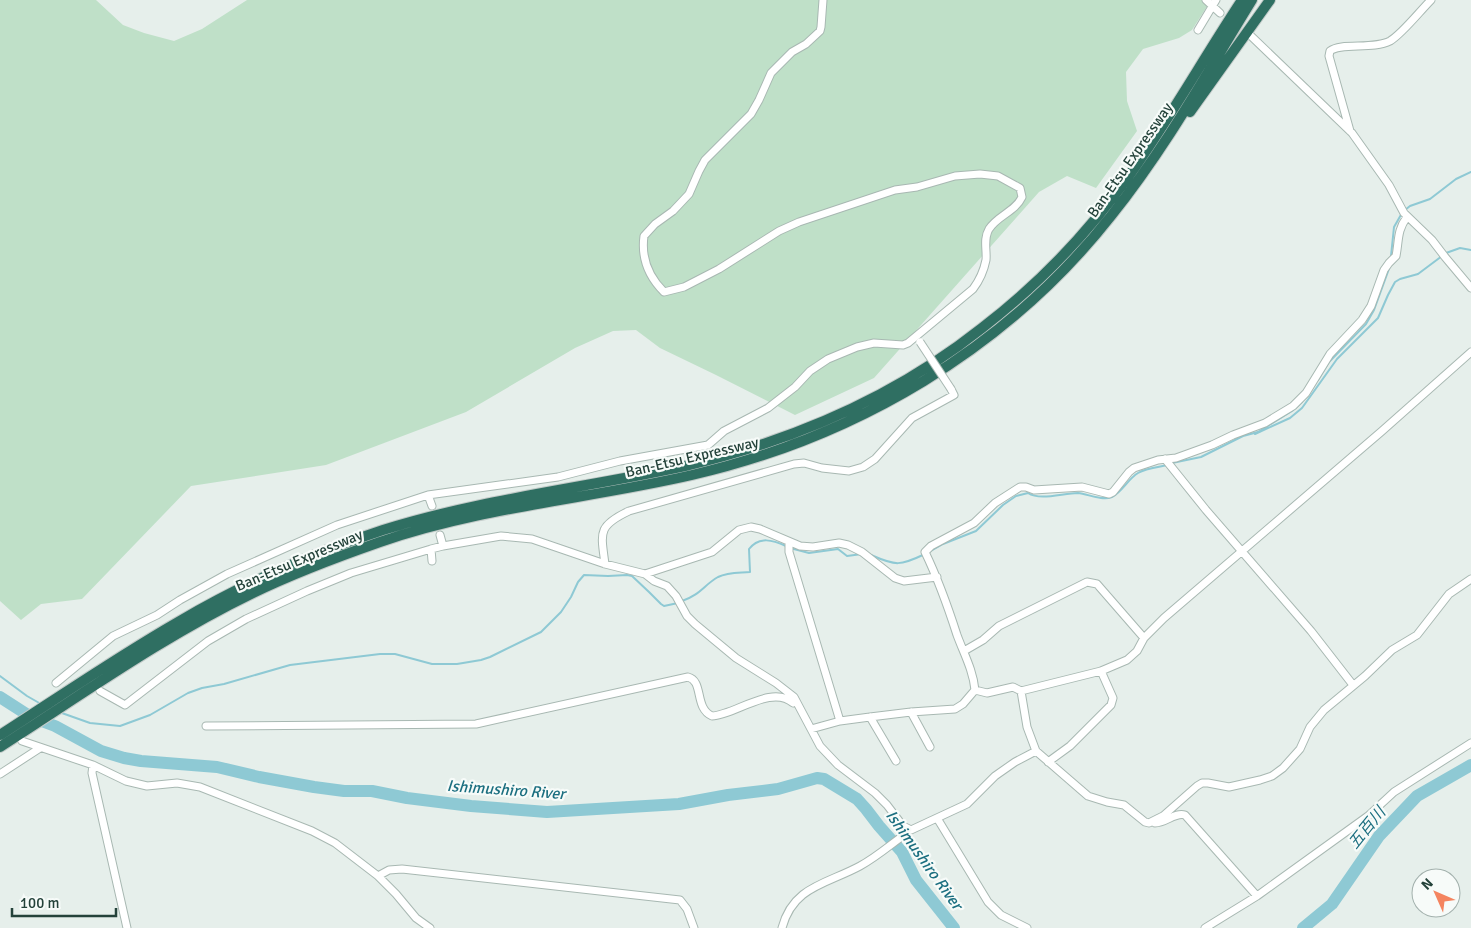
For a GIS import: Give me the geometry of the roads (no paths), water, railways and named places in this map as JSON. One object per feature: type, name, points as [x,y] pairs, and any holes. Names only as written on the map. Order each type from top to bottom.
[{"type":"highway","name":"Ban-Etsu Expressway","points":[[0,747],[22,737],[183,631],[254,593],[314,567],[383,541],[474,516],[635,486],[723,467],[789,447],[820,435],[900,396],[962,357],[1017,314],[1075,259],[1110,217],[1162,146],[1252,0]]},
{"type":"highway","points":[[1162,146],[1200,99],[1270,0]]},
{"type":"highway","name":"Ban-Etsu Expressway","points":[[0,735],[78,681],[178,622],[247,585],[286,567],[380,532],[468,507],[684,466],[743,451],[815,426],[894,387],[956,348],[982,329],[1017,300],[1066,252],[1102,211],[1129,176],[1241,1]]},
{"type":"street","points":[[56,684],[112,636],[157,615],[223,576],[336,525],[428,495],[558,477],[620,461],[708,445],[724,431],[768,408],[796,388],[810,371],[828,359],[857,347],[874,343],[903,345],[918,339],[977,284],[986,260],[988,232],[994,224],[1013,210],[1022,197],[1020,188],[1011,182],[998,176],[980,174],[955,176],[917,187],[895,190],[799,222],[779,231],[719,269],[684,287],[664,292],[654,282],[644,259],[644,236],[655,224],[673,211],[689,194],[705,160],[751,114],[767,80],[778,65],[820,31],[822,27],[823,0]]},
{"type":"street","points":[[1206,0],[1214,3],[1220,13]]},
{"type":"street","points":[[1350,132],[1329,56],[1330,51],[1336,47],[1365,46],[1389,42],[1431,0]]},
{"type":"street","points":[[1198,30],[1214,3]]},
{"type":"street","points":[[1251,36],[1350,132],[1389,186],[1408,217],[1432,240],[1471,288]]},
{"type":"street","points":[[811,729],[840,721],[958,708],[975,690],[974,676],[937,577],[925,552],[926,550],[974,523],[995,503],[1020,487],[1034,490],[1082,488],[1109,494],[1134,468],[1193,452],[1233,434],[1265,423],[1286,411],[1306,393],[1330,354],[1353,330],[1371,306],[1384,270],[1396,256],[1399,232],[1402,224],[1408,217]]},
{"type":"street","points":[[605,564],[603,531],[610,521],[621,515],[800,463],[850,471],[863,467],[875,459],[912,418],[954,395],[918,339]]},
{"type":"street","points":[[975,690],[987,693],[1013,687],[1021,691],[1101,671],[1131,656],[1137,651],[1144,638],[1164,618],[1382,432],[1471,352]]},
{"type":"street","points":[[1165,459],[1179,478],[1311,631],[1353,685]]},
{"type":"street","points":[[428,495],[432,506]]},
{"type":"street","points":[[645,574],[712,552],[729,538],[747,527],[760,529],[789,542],[813,547],[839,543],[848,545],[862,552],[895,578],[904,581],[937,577]]},
{"type":"street","points":[[440,535],[443,546]]},
{"type":"street","points":[[95,690],[126,705],[208,641],[246,619],[351,573],[443,546],[500,536],[532,539],[605,564],[645,574],[654,581],[667,586],[676,596],[687,616],[695,624],[736,658],[784,688],[794,698],[820,746],[838,765],[875,793],[887,805],[906,832]]},
{"type":"street","points":[[789,542],[789,552],[840,721]]},
{"type":"street","points":[[431,549],[432,561]]},
{"type":"street","points":[[1152,822],[1163,816],[1202,783],[1208,782],[1229,787],[1260,780],[1278,772],[1289,763],[1300,749],[1310,727],[1324,710],[1392,650],[1417,635],[1449,594],[1471,578]]},
{"type":"street","points":[[964,651],[983,640],[999,626],[1087,582],[1097,584],[1144,638]]},
{"type":"street","points":[[1048,762],[1070,746],[1111,705],[1112,698],[1101,671]]},
{"type":"street","points":[[70,673],[78,681]]},
{"type":"street","points":[[206,726],[476,724],[688,677],[691,677],[696,683],[704,710],[712,716],[775,697],[786,698],[800,706]]},
{"type":"street","points":[[1021,691],[1027,727],[1036,751],[1048,762],[1088,796],[1101,801],[1124,805],[1143,822],[1161,822],[1179,814],[1185,814],[1257,896]]},
{"type":"street","points":[[911,712],[930,747]]},
{"type":"street","points":[[870,717],[896,761]]},
{"type":"street","points":[[22,737],[40,748],[93,765],[132,783],[147,786],[177,784],[200,787],[324,836],[378,876],[416,918],[430,928]]},
{"type":"street","points":[[1205,928],[1257,896],[1368,816],[1394,792],[1471,743]]},
{"type":"street","points":[[0,774],[40,748]]},
{"type":"street","points":[[782,928],[789,911],[806,891],[853,870],[906,832],[967,804],[995,776],[1015,762],[1036,751]]},
{"type":"street","points":[[93,765],[92,773],[127,928]]},
{"type":"street","points":[[937,818],[988,902],[997,912],[1027,928]]},
{"type":"street","points":[[378,876],[389,870],[402,869],[680,900],[687,909],[694,928]]},
{"type":"waterway","points":[[1405,210],[1410,206],[1430,199],[1456,179],[1471,172]]},
{"type":"waterway","points":[[1391,256],[1394,227],[1402,213]]},
{"type":"waterway","points":[[1446,253],[1460,248],[1471,250]]},
{"type":"waterway","points":[[1255,434],[1290,418],[1302,408],[1337,359],[1378,318],[1395,282],[1418,274],[1442,256]]},
{"type":"waterway","points":[[1318,380],[1329,362],[1366,324],[1374,310],[1390,266]]},
{"type":"waterway","points":[[1172,463],[1201,457],[1243,436],[1258,432],[1292,411],[1302,402]]},
{"type":"waterway","points":[[929,552],[943,544],[976,531],[1003,505],[1016,496],[1028,493],[1045,497],[1078,493],[1108,498],[1116,495],[1141,471],[1168,465]]},
{"type":"waterway","points":[[682,601],[698,593],[722,575],[750,572],[749,549],[757,542],[766,540],[786,546]]},
{"type":"waterway","points":[[790,548],[809,553],[838,549],[847,556],[862,554]]},
{"type":"waterway","points":[[871,555],[892,563],[898,563],[910,561],[925,554]]},
{"type":"waterway","points":[[59,712],[90,723],[120,726],[150,715],[188,693],[290,665],[380,654],[395,654],[432,664],[457,664],[481,660],[541,632],[561,612],[584,575],[632,576],[664,606],[678,603]]},
{"type":"waterway","points":[[0,676],[41,704]]},
{"type":"waterway","name":"Ishimushiro River","points":[[0,697],[31,717],[55,726],[101,751],[124,758],[217,767],[314,787],[344,791],[372,791],[407,798],[471,806],[547,812],[679,804],[728,795],[778,789],[817,778],[824,779],[857,799],[866,809],[902,852],[916,880],[954,928]]},
{"type":"waterway","name":"五百川","points":[[1303,928],[1332,904],[1379,836],[1417,796],[1471,765]]}]
